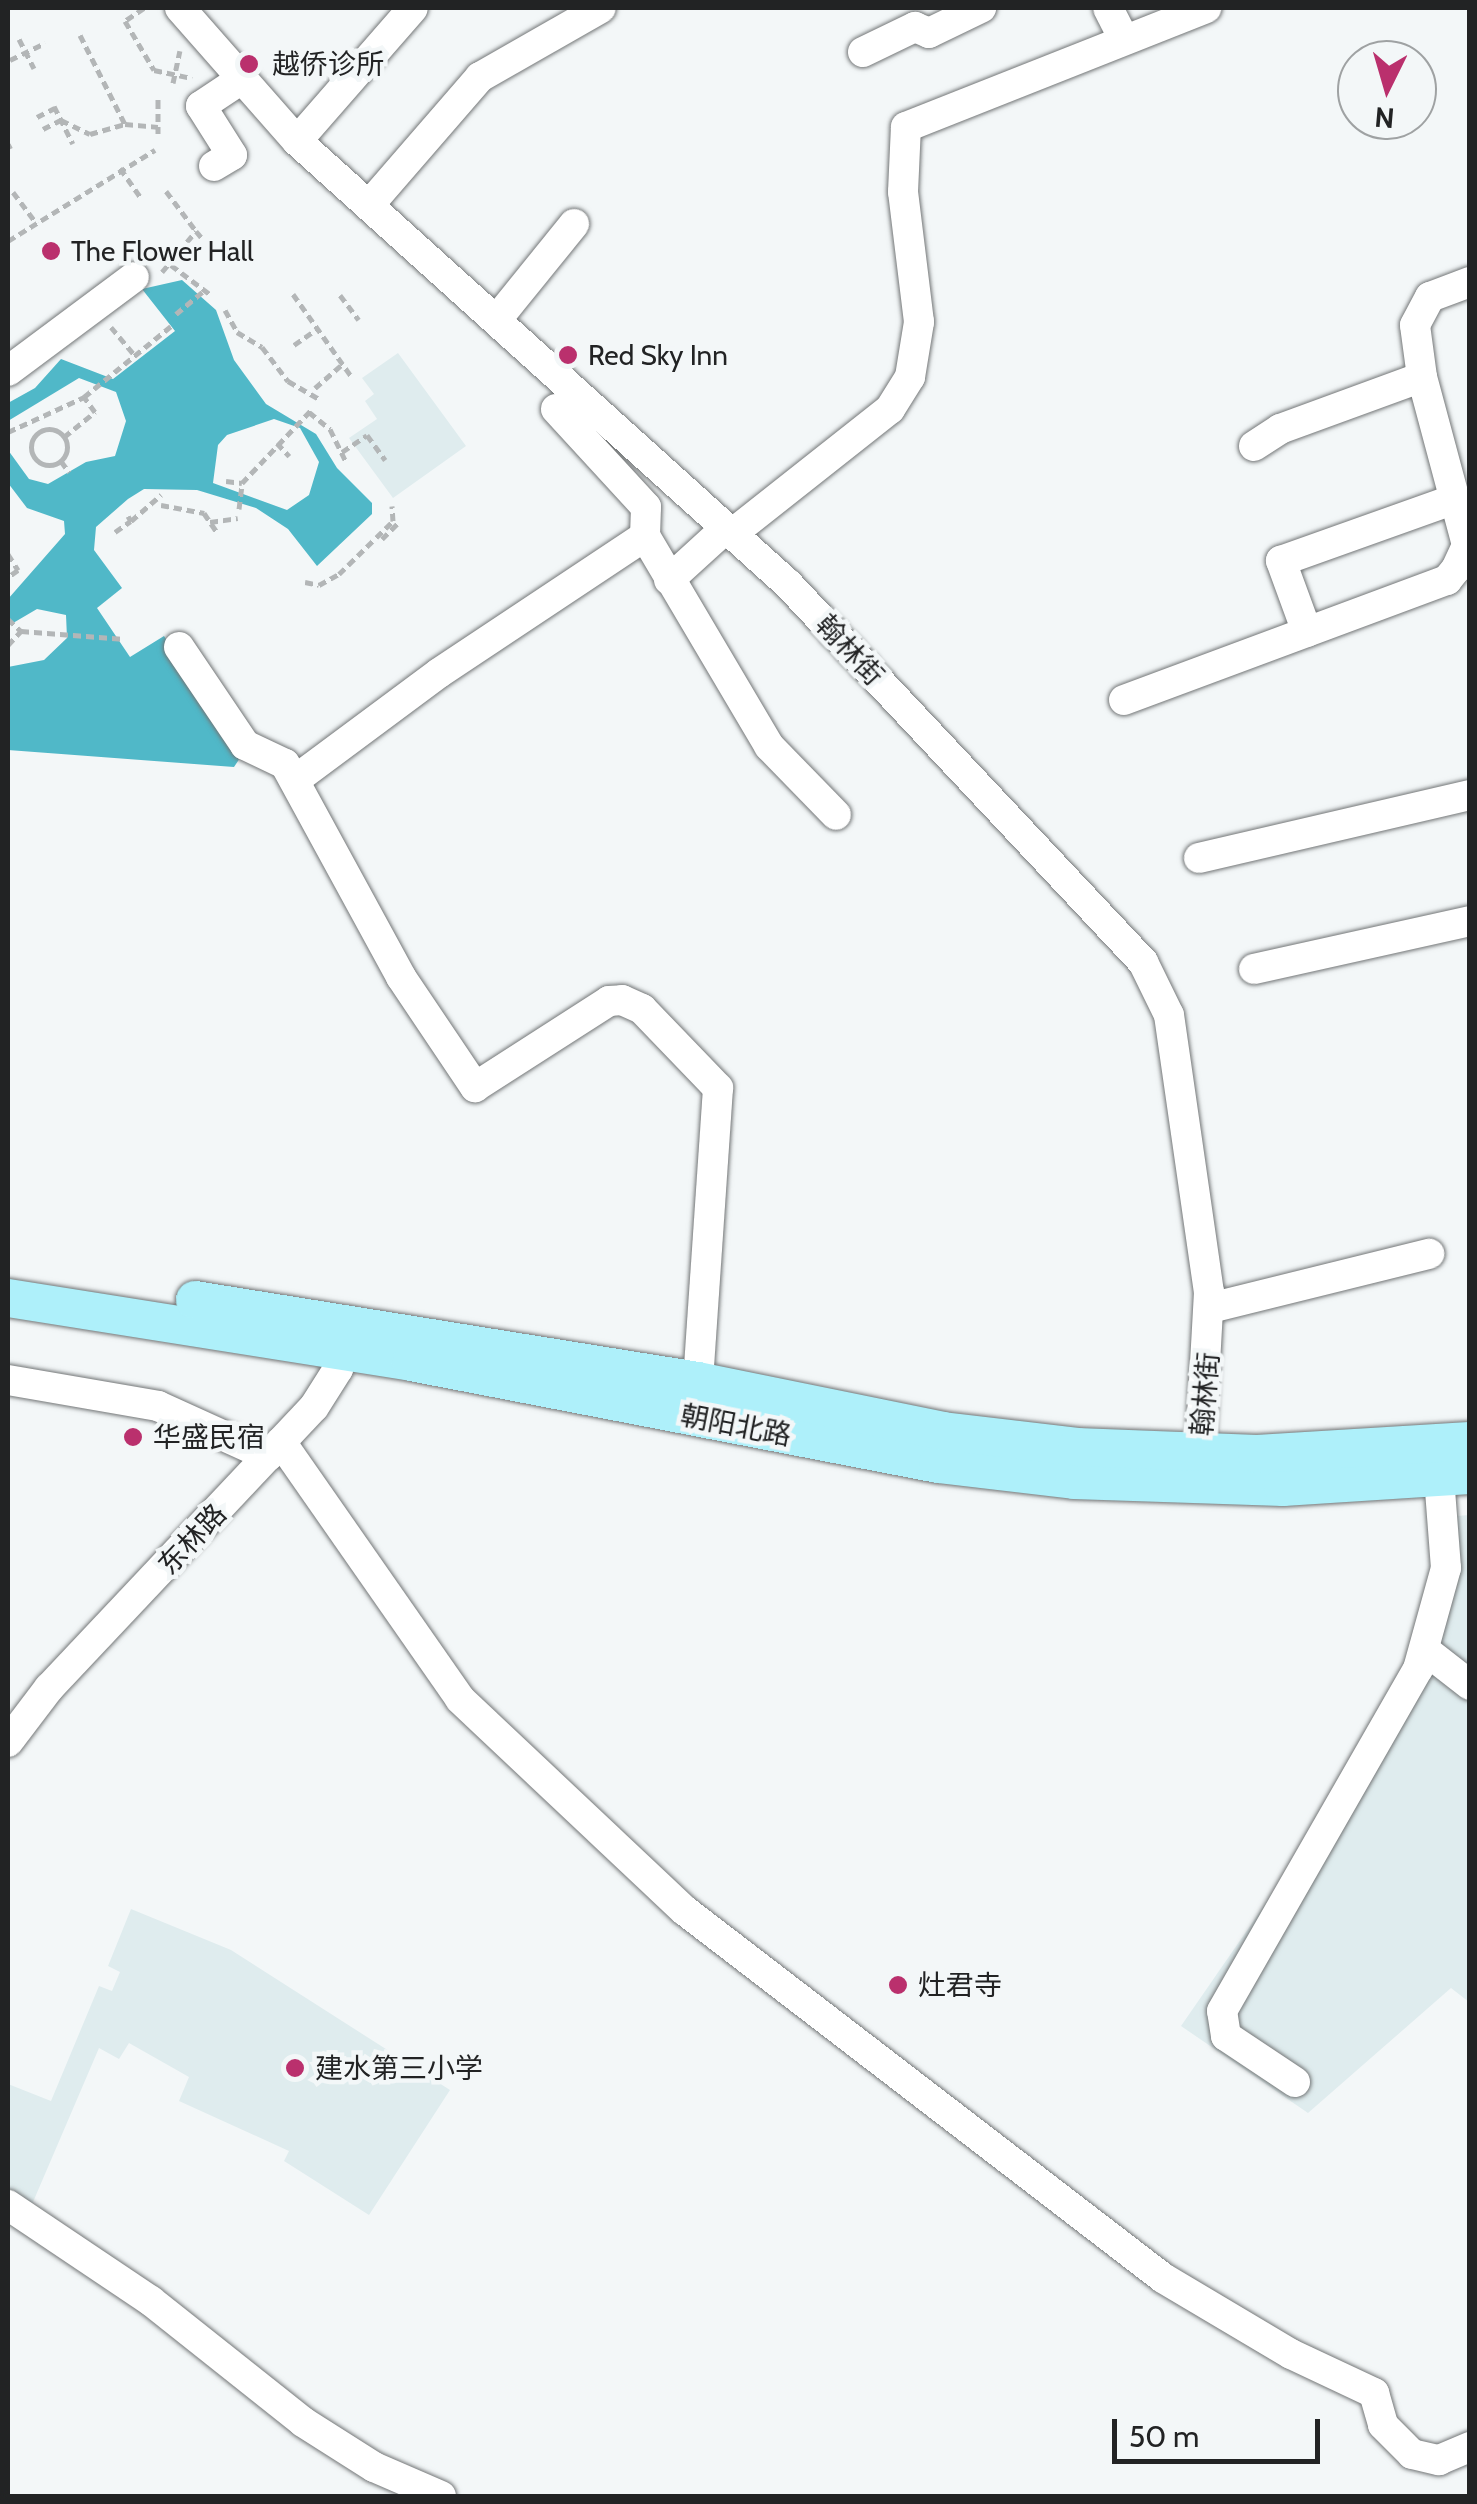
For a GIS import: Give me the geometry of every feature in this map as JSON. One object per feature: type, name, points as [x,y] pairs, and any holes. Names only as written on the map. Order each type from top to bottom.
[{"type":"main road","name":"朝阳北路","points":[[8,1273],[346,1336],[938,1464],[1074,1480],[1284,1486],[1454,1476]]},
{"type":"main road","name":"朝阳北路","points":[[8,1298],[698,1381],[943,1431],[1200,1454],[1470,1441]]},
{"type":"street","name":"翰林街","points":[[180,8],[297,142],[498,318],[729,530],[1108,919],[1154,978],[1168,1015],[1210,1308],[1200,1454]]},
{"type":"street","points":[[297,142],[413,8]]},
{"type":"street","points":[[370,204],[480,78],[602,8]]},
{"type":"street","points":[[863,52],[916,27],[929,33],[982,8]]},
{"type":"street","points":[[1108,8],[1123,38]]},
{"type":"street","points":[[669,580],[729,530],[890,410],[910,378],[919,322],[903,192],[906,127],[1206,8]]},
{"type":"street","points":[[214,166],[232,155],[201,106],[240,80]]},
{"type":"street","points":[[498,318],[574,224]]},
{"type":"street","points":[[8,371],[134,277]]},
{"type":"street","points":[[1124,700],[1447,580],[1468,545],[1422,377],[1418,311],[1430,297],[1470,282]]},
{"type":"street","points":[[1254,446],[1280,429],[1422,377]]},
{"type":"street","points":[[556,409],[646,507],[644,536],[769,746],[836,815]]},
{"type":"street","points":[[1307,632],[1281,562],[1455,499]]},
{"type":"street","points":[[295,780],[439,673],[644,536]]},
{"type":"street","points":[[179,648],[245,745],[286,764],[401,977],[475,1086],[609,1001],[622,1000],[642,1009],[718,1088],[698,1381]]},
{"type":"street","points":[[1199,858],[1470,795]]},
{"type":"street","points":[[1254,969],[1470,921]]},
{"type":"street","points":[[1210,1308],[1429,1254]]},
{"type":"street","name":"东林路","points":[[8,1742],[49,1688],[327,1391],[346,1336]]},
{"type":"street","points":[[8,1380],[158,1406],[275,1449],[460,1699],[684,1910],[1163,2278],[1374,2393],[1384,2425],[1412,2454],[1439,2460],[1470,2447]]},
{"type":"street","points":[[1295,2082],[1226,2036],[1222,2011],[1425,1650],[1446,1568],[1454,1476]]},
{"type":"street","points":[[1425,1650],[1470,1684]]},
{"type":"street","points":[[8,2205],[150,2301],[326,2438],[441,2496]]},
{"type":"path","points":[[144,8],[125,20],[154,70],[186,77]]},
{"type":"path","points":[[80,35],[125,124]]},
{"type":"path","points":[[19,38],[34,68]]},
{"type":"path","points":[[10,60],[45,43]]},
{"type":"path","points":[[173,83],[177,64]]},
{"type":"path","points":[[61,120],[90,134],[125,124],[158,131],[158,97]]},
{"type":"path","points":[[119,109],[126,105]]},
{"type":"path","points":[[36,117],[54,107],[74,144]]},
{"type":"path","points":[[43,129],[61,120]]},
{"type":"path","points":[[8,241],[120,167],[155,150]]},
{"type":"path","points":[[120,167],[141,198]]},
{"type":"path","points":[[14,192],[36,224]]},
{"type":"path","points":[[134,277],[158,275],[198,234],[166,192]]},
{"type":"path","points":[[171,265],[208,293],[176,314]]},
{"type":"path","points":[[292,294],[351,376]]},
{"type":"path","points":[[340,295],[359,320]]},
{"type":"path","points":[[225,310],[237,332],[262,347],[288,381],[319,399]]},
{"type":"path","points":[[8,432],[84,397],[172,326]]},
{"type":"path","points":[[294,345],[317,329]]},
{"type":"path","points":[[315,388],[342,364]]},
{"type":"path","points":[[64,437],[96,412],[84,397]]},
{"type":"path","points":[[239,508],[242,483],[309,410],[330,429],[346,462]]},
{"type":"path","points":[[29,424],[37,434]]},
{"type":"path","points":[[44,429],[64,437],[67,456],[61,461],[40,464],[30,452],[37,434],[44,429]]},
{"type":"path","points":[[342,452],[366,435],[385,460]]},
{"type":"path","points":[[278,443],[290,456]]},
{"type":"path","points":[[61,461],[69,472]]},
{"type":"path","points":[[254,472],[263,481]]},
{"type":"path","points":[[226,481],[242,483]]},
{"type":"path","points":[[115,532],[161,495]]},
{"type":"path","points":[[161,505],[204,513],[216,531]]},
{"type":"path","points":[[305,582],[332,580],[393,520],[392,506]]},
{"type":"path","points":[[210,522],[238,518]]},
{"type":"path","points":[[382,539],[398,523]]},
{"type":"path","points":[[8,554],[18,570],[8,577]]},
{"type":"path","points":[[10,621],[21,631],[121,639]]},
{"type":"path","points":[[8,645],[21,631]]},
{"type":"shaded area","points":[[398,353],[466,446],[393,498],[349,438],[377,419],[365,401],[374,394],[362,378]]},
{"type":"shaded area","points":[[1469,1515],[1469,2002],[1451,1988],[1308,2113],[1181,2026],[1275,1890],[1414,1651],[1432,1591],[1433,1518]]},
{"type":"shaded area","name":"建水第三小学","points":[[131,1909],[231,1950],[450,2090],[369,2215],[284,2161],[289,2151],[179,2101],[189,2077],[129,2043],[119,2059],[99,2048],[30,2209],[8,2197],[8,2084],[51,2101],[99,1986],[112,1991],[120,1972],[108,1966]]},
{"type":"water","points":[[182,280],[216,310],[234,360],[266,404],[316,434],[337,468],[372,503],[372,514],[317,566],[288,529],[256,508],[197,490],[144,489],[96,527],[94,550],[122,588],[97,608],[130,657],[164,636],[242,755],[234,767],[8,750],[8,667],[44,660],[67,638],[66,615],[37,609],[8,626],[8,599],[65,534],[64,521],[27,508],[8,483],[8,450],[29,479],[48,484],[86,462],[115,456],[126,421],[116,392],[79,378],[8,421],[8,403],[35,388],[61,359],[113,379],[175,331],[142,289]],"holes":[[[274,419],[300,428],[319,462],[309,495],[287,510],[213,483],[218,445],[227,435]]]},
{"type":"place","name":"越侨诊所","points":[[249,64]]},
{"type":"place","name":"The Flower Hall","points":[[51,251]]},
{"type":"place","name":"Red Sky Inn","points":[[568,355]]},
{"type":"place","name":"华盛民宿","points":[[133,1437]]},
{"type":"place","name":"灶君寺","points":[[898,1985]]},
{"type":"place","name":"建水第三小学","points":[[295,2068]]}]
